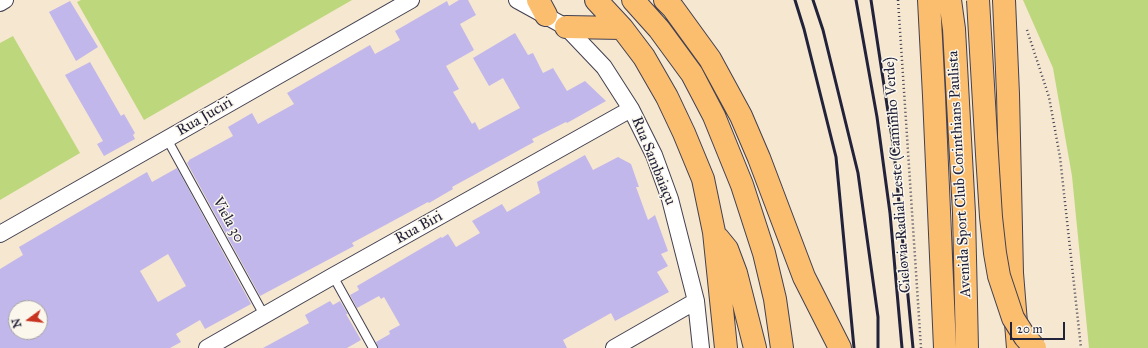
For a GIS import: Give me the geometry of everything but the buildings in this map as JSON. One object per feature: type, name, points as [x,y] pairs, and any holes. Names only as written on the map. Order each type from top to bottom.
[{"type":"main road","points":[[596,0],[622,28],[644,57],[667,97],[703,179],[714,232],[726,348]]},
{"type":"main road","points":[[633,0],[659,29],[692,74],[714,116],[742,185],[764,253],[775,299],[782,348]]},
{"type":"main road","points":[[665,0],[673,8],[710,59],[735,105],[759,158],[804,277],[840,348]]},
{"type":"main road","name":"Avenida Sport Club Corinthians Paulista","points":[[929,0],[945,348]]},
{"type":"main road","name":"Avenida Sport Club Corinthians Paulista","points":[[950,0],[954,29],[964,213],[967,348]]},
{"type":"main road","points":[[978,0],[991,217],[999,276],[1013,318],[1025,337],[1035,348]]},
{"type":"main road","points":[[1004,0],[1008,94],[1012,273],[1018,348]]},
{"type":"main road","points":[[566,27],[622,28]]},
{"type":"main road","points":[[714,232],[727,249],[736,273],[755,348]]},
{"type":"street","points":[[0,3],[5,0]]},
{"type":"street","name":"Rua Juciri","points":[[0,234],[411,0]]},
{"type":"street","name":"Rua Sambaiaçu","points":[[517,0],[542,7],[566,27],[604,67],[631,109],[654,155],[670,199],[696,301],[702,348]]},
{"type":"street","name":"Rua Biri","points":[[207,348],[631,109]]},
{"type":"street","points":[[614,348],[696,301]]},
{"type":"lane","name":"Viela 30","points":[[167,139],[264,315]]},
{"type":"lane","points":[[333,276],[373,348]]},
{"type":"path","name":"Ciclovia Radial Leste (Caminho Verde)","points":[[898,0],[921,348]]},
{"type":"path","points":[[1027,30],[1049,97],[1060,157],[1081,348]]},
{"type":"green space","points":[[81,0],[352,0],[144,120],[77,2]]},
{"type":"green space","points":[[1023,0],[1148,0],[1148,348],[1089,348],[1072,176],[1053,68]]},
{"type":"green space","points":[[13,36],[80,153],[0,200],[0,43]]},
{"type":"railway","points":[[795,0],[804,29],[836,157],[854,348]]},
{"type":"railway","points":[[813,0],[823,30],[858,173],[878,317],[878,348]]},
{"type":"railway","points":[[856,0],[877,117],[890,213],[902,348]]},
{"type":"railway","points":[[871,0],[894,151],[913,348]]}]
